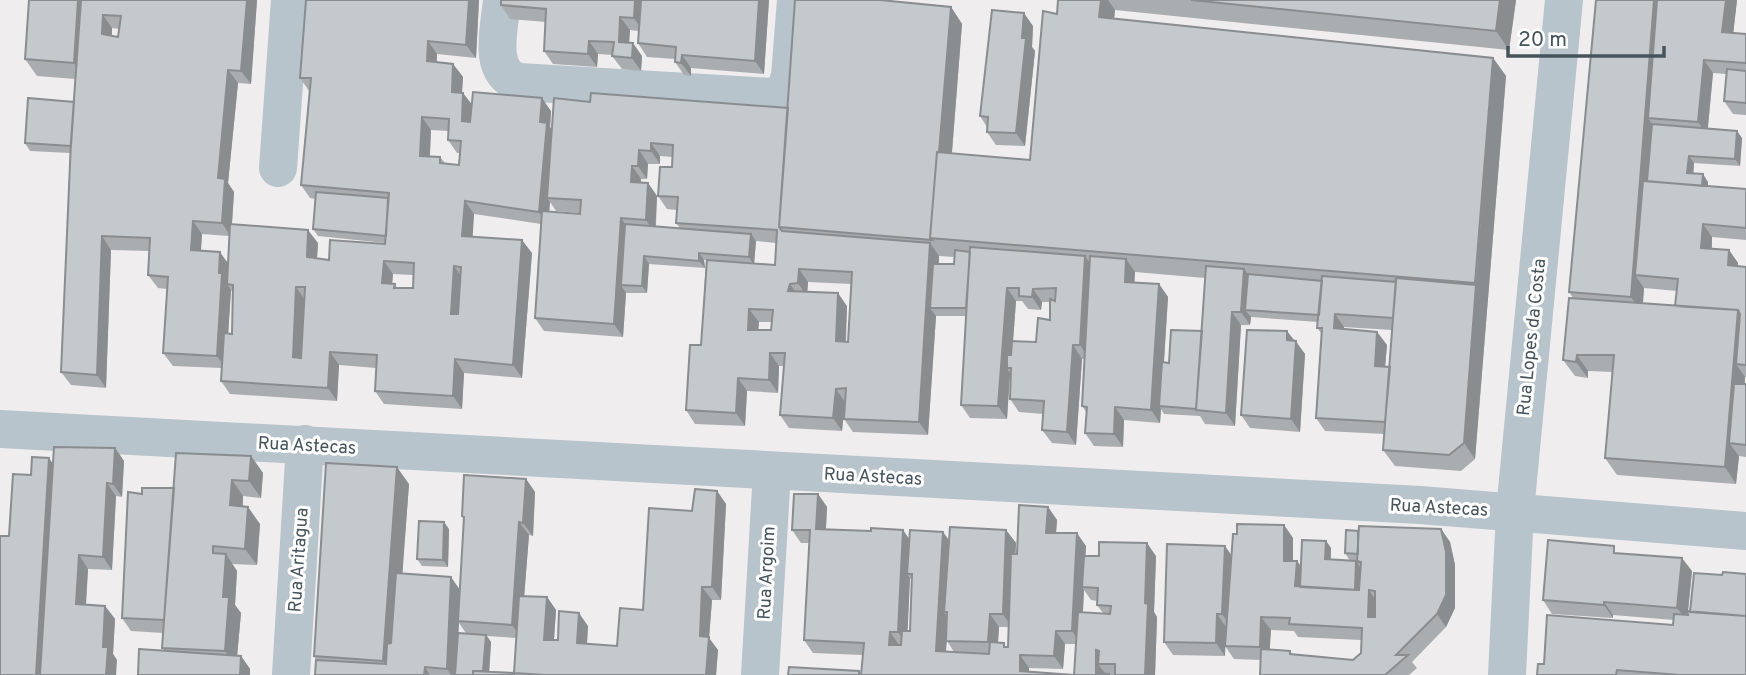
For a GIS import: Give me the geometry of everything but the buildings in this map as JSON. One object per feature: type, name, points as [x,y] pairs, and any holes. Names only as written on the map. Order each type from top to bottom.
[{"type":"street","points":[[278,168],[290,0]]},
{"type":"street","points":[[502,0],[498,57],[501,69],[510,79],[519,82],[767,97],[780,95],[785,91],[790,76],[796,0]]},
{"type":"street","name":"Rua Lopes da Costa","points":[[1505,673],[1515,511],[1564,0]]},
{"type":"street","name":"Rua Astecas","points":[[0,429],[1515,511],[1746,531]]},
{"type":"street","name":"Rua Aritagua","points":[[291,675],[305,444]]},
{"type":"street","name":"Rua Argoim","points":[[760,675],[772,471]]}]
